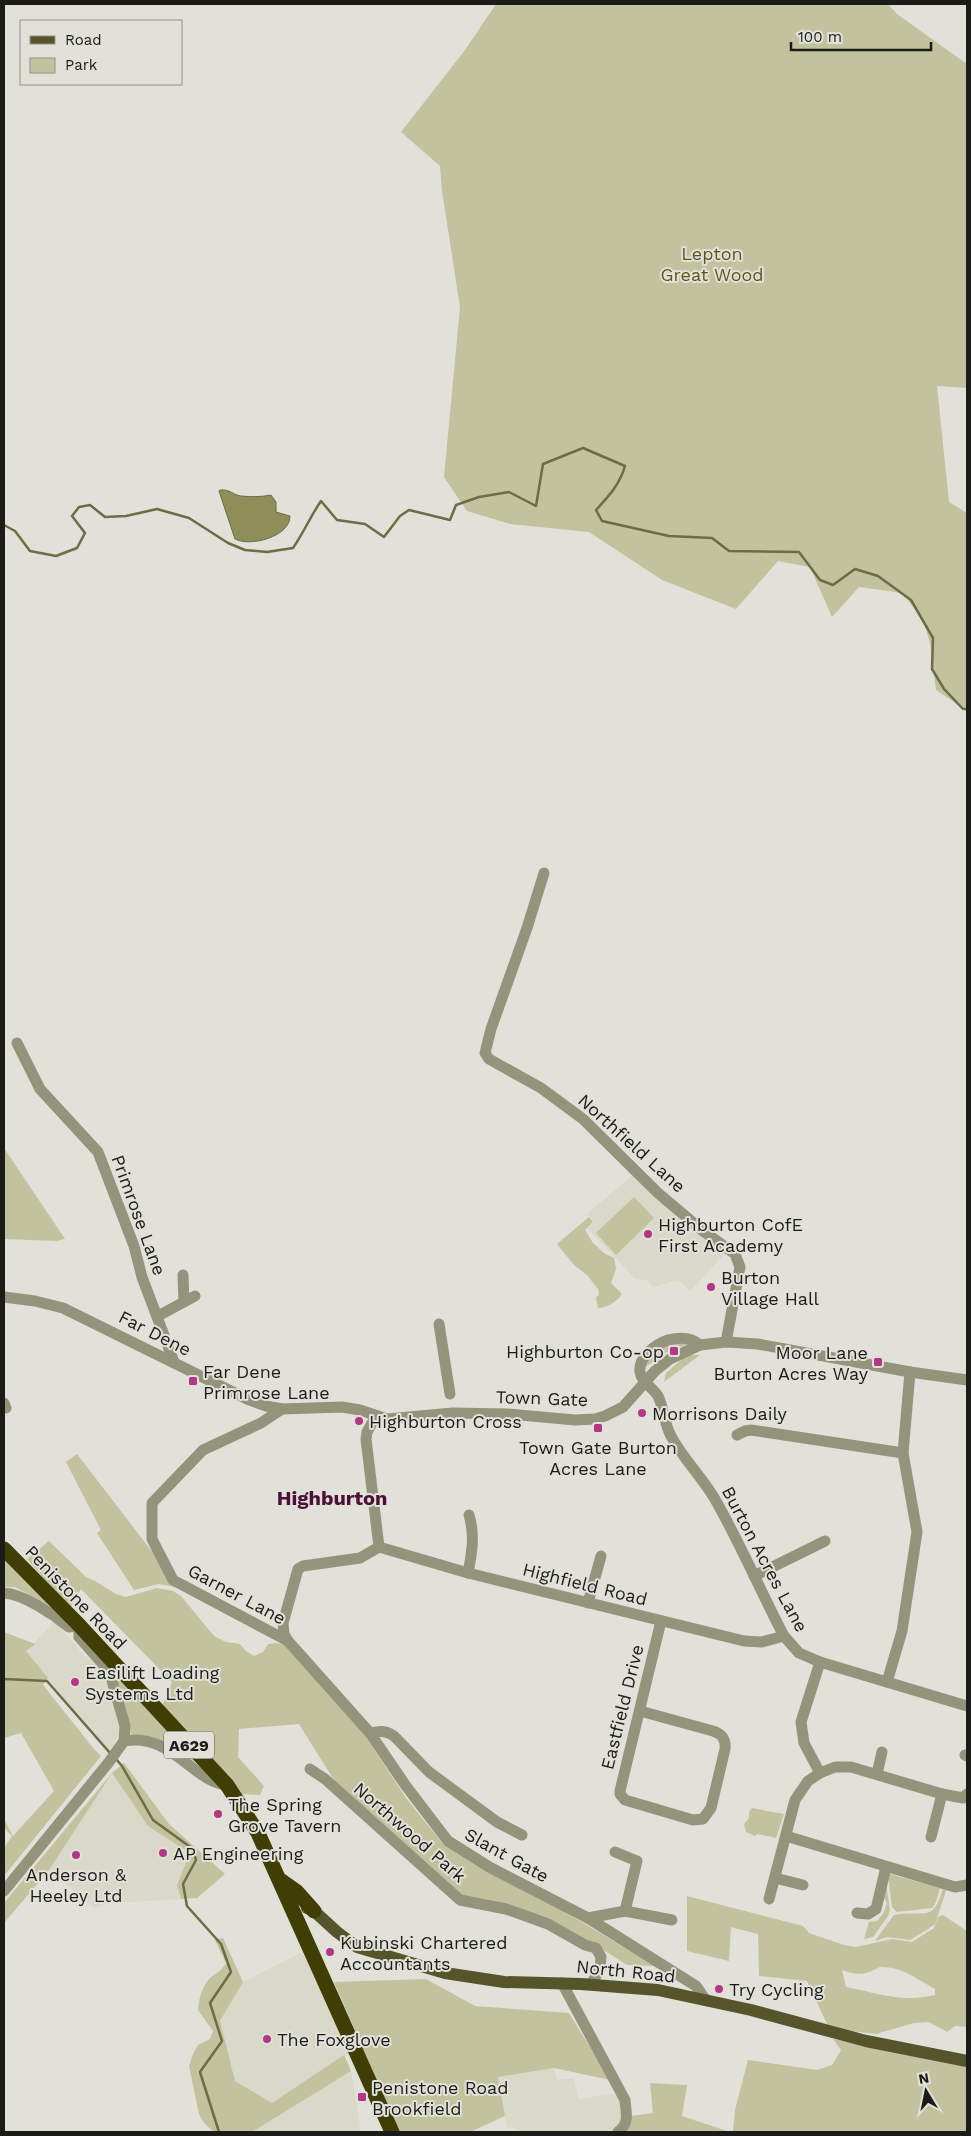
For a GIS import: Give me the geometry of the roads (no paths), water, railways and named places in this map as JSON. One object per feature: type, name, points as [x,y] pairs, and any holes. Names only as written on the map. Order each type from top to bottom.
[{"type":"highway","name":"Penistone Road","points":[[4,1549],[79,1625],[226,1785],[258,1833],[392,2132]]},
{"type":"highway","points":[[279,1880],[296,1892],[314,1911]]},
{"type":"main road","points":[[293,1911],[301,1908],[308,1908],[314,1911]]},
{"type":"main road","name":"North Road","points":[[314,1911],[357,1947],[445,1973],[504,1982],[591,1984],[658,1990],[706,1999],[866,2041],[967,2060]]},
{"type":"street","name":"Northfield Lane","points":[[544,872],[527,928],[491,1029],[485,1053],[489,1059],[541,1088],[583,1118],[658,1193],[703,1231],[735,1254],[740,1268],[726,1342]]},
{"type":"street","name":"Primrose Lane","points":[[17,1043],[40,1089],[98,1152],[134,1246],[142,1277],[174,1362]]},
{"type":"street","points":[[183,1275],[184,1302]]},
{"type":"street","points":[[158,1316],[195,1296]]},
{"type":"street","name":"Far Dene","points":[[4,1297],[35,1301],[63,1308],[247,1399],[266,1406],[282,1409],[342,1407],[360,1410],[376,1416]]},
{"type":"street","points":[[439,1324],[452,1404]]},
{"type":"street","points":[[646,1381],[640,1372],[640,1367],[646,1356],[659,1344],[681,1338],[690,1339],[700,1345],[726,1342],[766,1346],[910,1372],[967,1380]]},
{"type":"street","name":"Town Gate","points":[[376,1416],[400,1419],[452,1404],[506,1414],[575,1420],[595,1419],[622,1407],[670,1359],[700,1345]]},
{"type":"street","points":[[887,1682],[902,1631],[917,1532],[903,1453],[910,1372]]},
{"type":"street","name":"Burton Acres Lane","points":[[646,1381],[657,1396],[669,1433],[715,1500],[784,1636],[799,1653],[820,1662],[967,1706]]},
{"type":"street","name":"Garner Lane","points":[[282,1409],[261,1423],[203,1450],[152,1503],[152,1539],[173,1580],[288,1641]]},
{"type":"street","points":[[288,1641],[284,1634],[283,1623],[298,1570],[303,1566],[360,1558],[379,1547],[366,1439],[367,1432],[376,1416]]},
{"type":"street","points":[[737,1435],[751,1430],[903,1453]]},
{"type":"street","points":[[468,1515],[472,1527],[473,1543],[468,1573]]},
{"type":"street","points":[[754,1576],[825,1542]]},
{"type":"street","name":"Highfield Road","points":[[379,1547],[468,1573],[753,1642],[784,1636]]},
{"type":"street","points":[[588,1603],[601,1556]]},
{"type":"street","points":[[4,1593],[14,1594],[58,1618],[69,1627],[79,1625],[79,1637],[106,1668],[111,1677],[125,1726],[122,1745],[4,1892]]},
{"type":"street","name":"Eastfield Drive","points":[[640,1711],[718,1732],[724,1739],[725,1749],[712,1808],[702,1819],[693,1820],[621,1798],[620,1791],[661,1621]]},
{"type":"street","name":"Slant Gate","points":[[288,1641],[370,1733],[406,1786],[448,1841],[491,1868],[588,1918],[696,1986],[706,1999]]},
{"type":"street","points":[[820,1662],[801,1722],[804,1743],[820,1773]]},
{"type":"street","name":"Slant Gate","points":[[370,1733],[381,1731],[394,1736],[429,1772],[498,1822],[522,1835]]},
{"type":"street","points":[[122,1745],[138,1740],[174,1752],[216,1784],[226,1785]]},
{"type":"street","points":[[877,1774],[882,1752]]},
{"type":"street","points":[[769,1899],[798,1793],[820,1773],[843,1766],[859,1768],[942,1794],[963,1798],[967,1794]]},
{"type":"street","name":"Northwood Park","points":[[310,1769],[325,1779],[460,1900],[506,1909],[548,1924],[585,1945],[596,1948],[601,1957],[600,1969],[591,1984]]},
{"type":"street","points":[[931,1837],[942,1794]]},
{"type":"street","points":[[786,1836],[955,1887],[967,1885]]},
{"type":"street","points":[[615,1852],[637,1861],[625,1911]]},
{"type":"street","points":[[857,1913],[868,1914],[876,1909],[886,1867]]},
{"type":"street","points":[[775,1878],[803,1885]]},
{"type":"street","points":[[588,1918],[625,1911],[672,1920]]},
{"type":"street","points":[[562,1983],[625,2100],[627,2120],[623,2128],[618,2132]]},
{"type":"waterway","points":[[4,525],[15,531],[30,551],[56,556],[77,548],[85,533],[72,516],[79,507],[90,505],[105,517],[126,516],[157,509],[189,518],[228,543],[245,550],[267,552],[293,548],[321,501],[337,520],[365,524],[384,537],[400,516],[409,510],[450,520],[456,505],[479,497],[509,492],[536,506],[543,464],[583,448],[625,466],[610,495],[596,510],[602,521],[669,536],[712,538],[729,551],[799,552],[820,580],[833,585],[855,569],[878,576],[911,600],[933,638],[932,669],[944,689],[963,709],[967,709]]},
{"type":"waterway","points":[[4,1679],[47,1681],[110,1753]]},
{"type":"waterway","points":[[116,1759],[153,1820],[193,1849],[196,1860],[183,1884],[187,1906],[221,1944],[231,1972],[210,2003],[222,2041],[200,2072],[219,2132]]},
{"type":"place","name":"Highburton CofE First Academy","points":[[648,1234]]},
{"type":"place","name":"Burton Village Hall","points":[[711,1287]]},
{"type":"place","name":"Highburton Co-op","points":[[674,1351]]},
{"type":"place","name":"Moor Lane Burton Acres Way","points":[[878,1362]]},
{"type":"place","name":"Far Dene Primrose Lane","points":[[193,1381]]},
{"type":"place","name":"Morrisons Daily","points":[[642,1413]]},
{"type":"place","name":"Highburton Cross","points":[[359,1421]]},
{"type":"place","name":"Town Gate Burton Acres Lane","points":[[598,1428]]},
{"type":"place","name":"Easilift Loading Systems Ltd","points":[[75,1682]]},
{"type":"place","name":"The Spring Grove Tavern","points":[[218,1814]]},
{"type":"place","name":"AP Engineering","points":[[163,1853]]},
{"type":"place","name":"Anderson & Heeley Ltd","points":[[76,1855]]},
{"type":"place","name":"Kubinski Chartered Accountants","points":[[330,1952]]},
{"type":"place","name":"Try Cycling","points":[[719,1989]]},
{"type":"place","name":"The Foxglove","points":[[267,2039]]},
{"type":"place","name":"Penistone Road Brookfield","points":[[362,2097]]},
{"type":"district","name":"Highburton","points":[[332,1498]]},
{"type":"park label","name":"Lepton Great Wood","points":[[712,263]]}]
